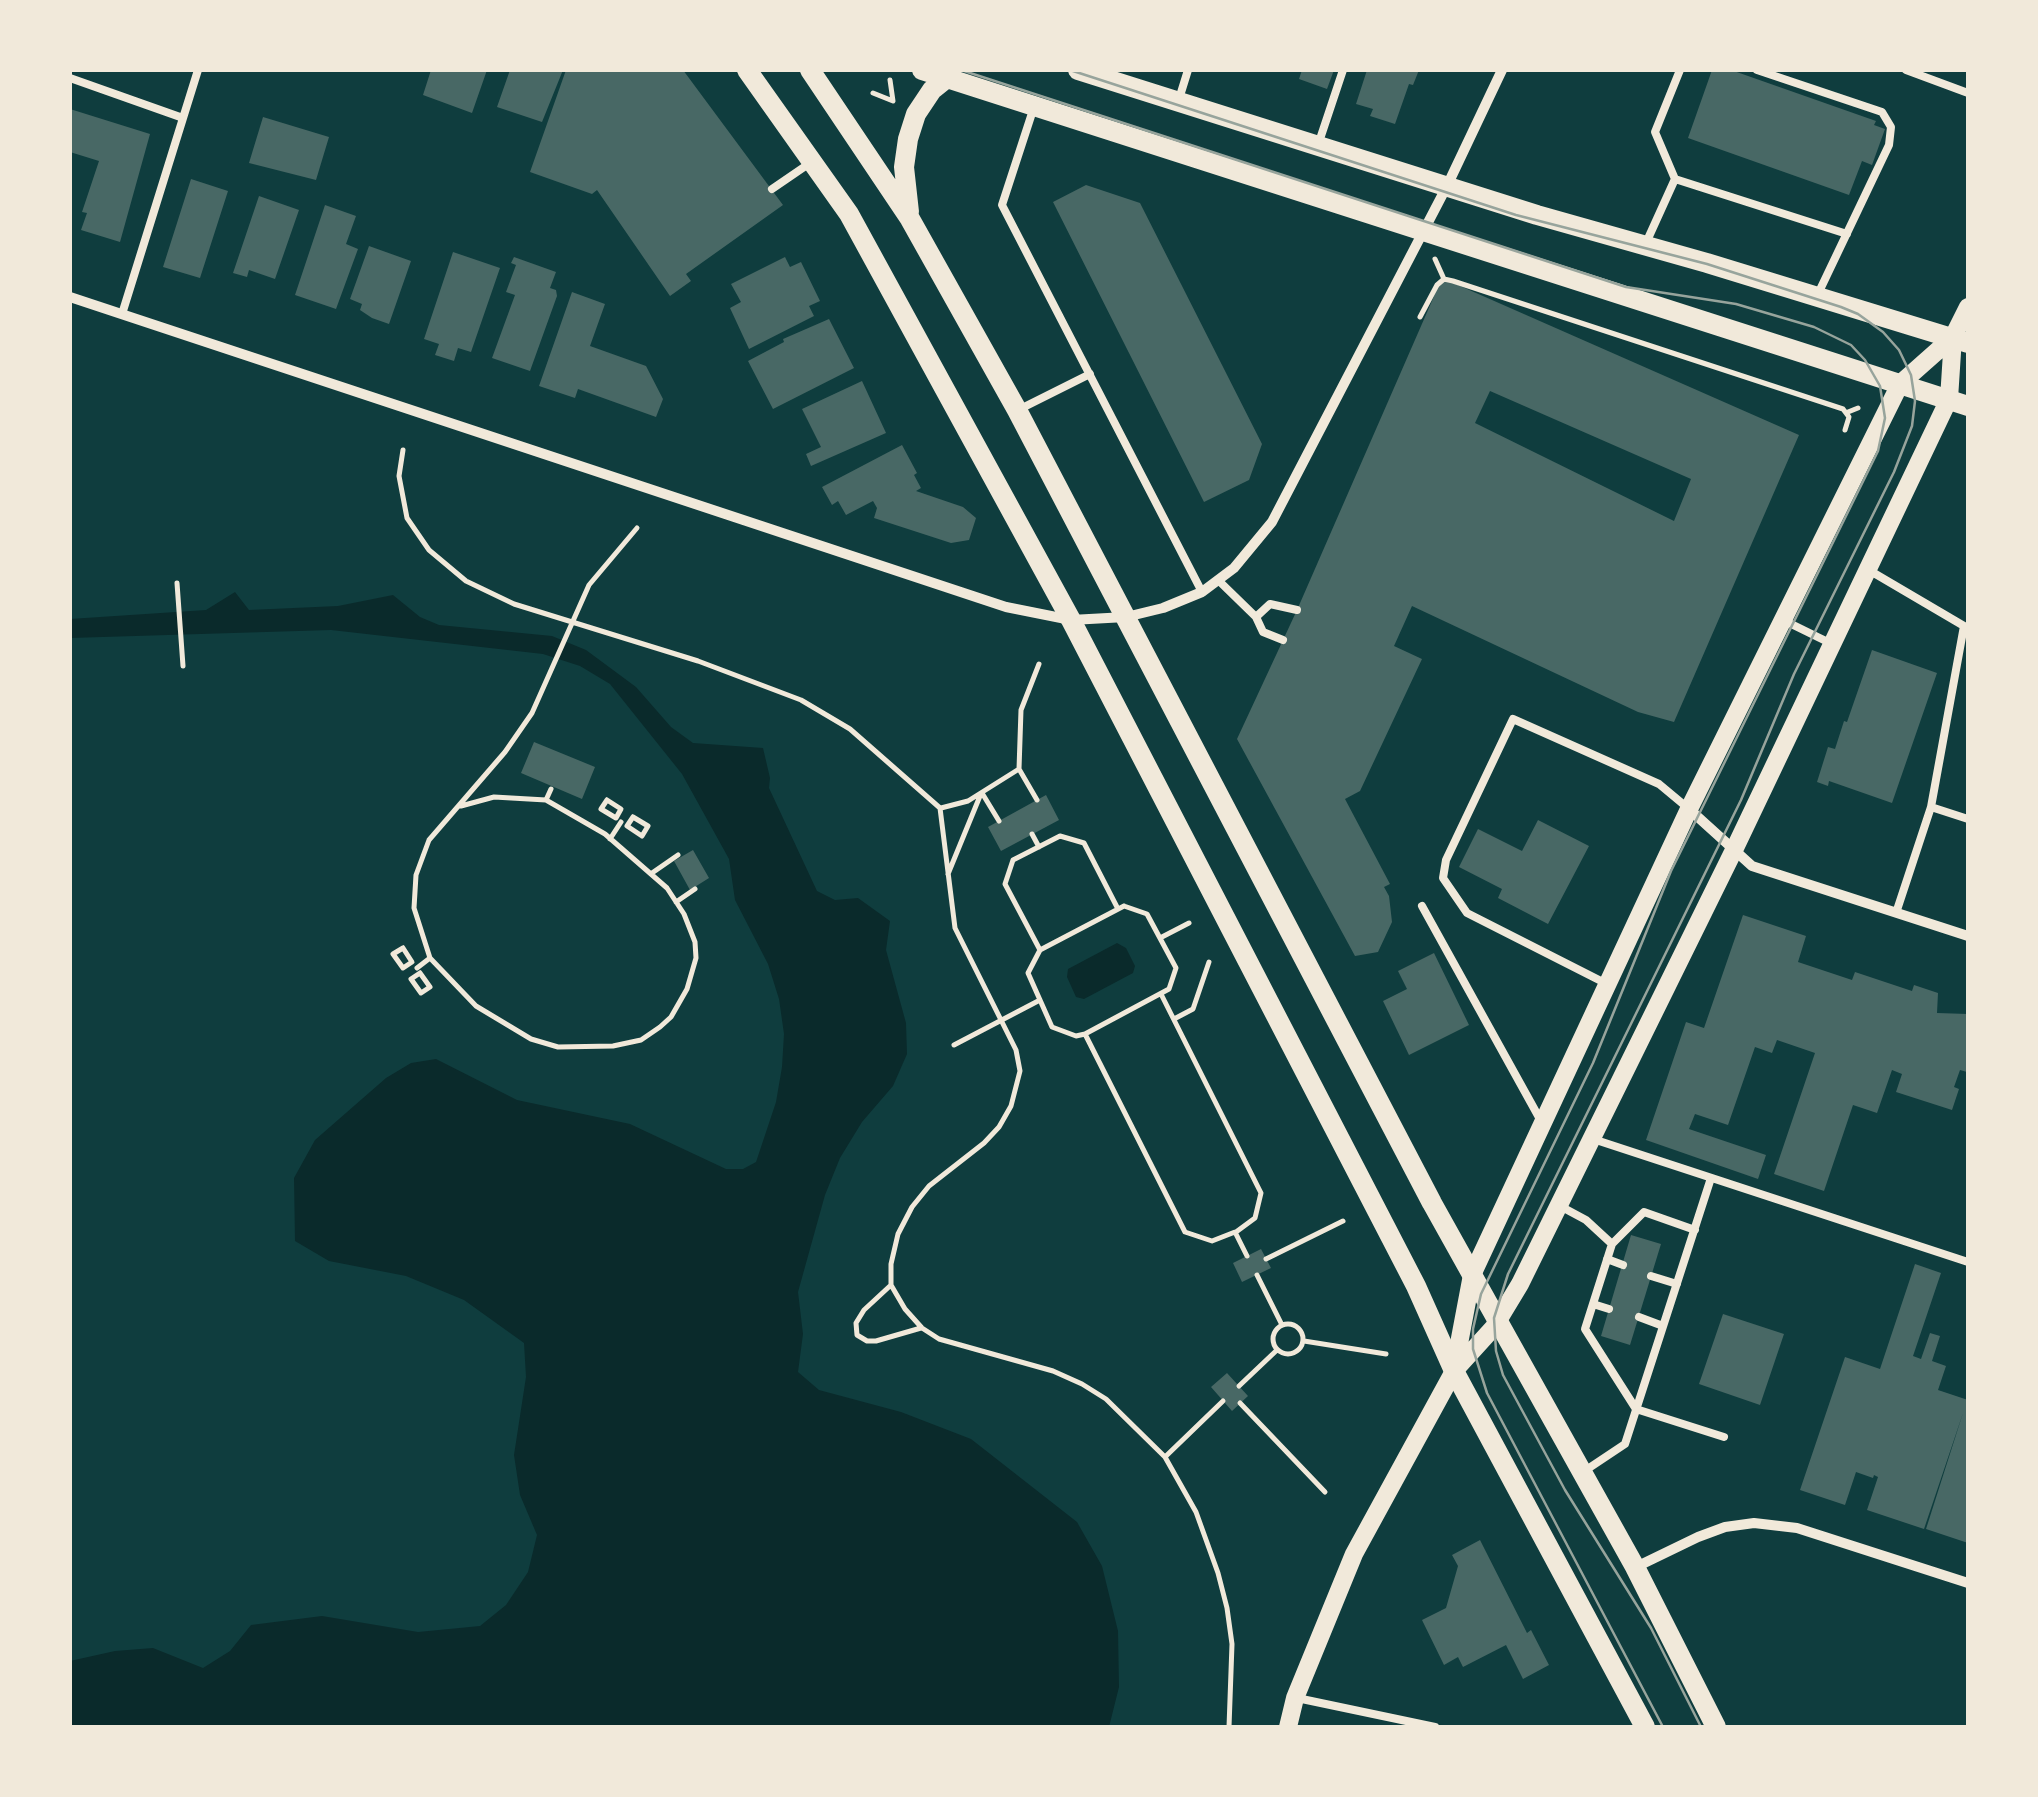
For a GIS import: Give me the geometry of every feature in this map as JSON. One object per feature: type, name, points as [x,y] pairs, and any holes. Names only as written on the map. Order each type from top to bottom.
[{"type":"main road","points":[[747,70],[849,214],[1071,620],[1416,1286],[1454,1371],[1645,1727]]},
{"type":"main road","points":[[810,70],[910,219],[1017,410],[1497,1323],[1635,1568],[1716,1727]]},
{"type":"main road","points":[[922,70],[1958,403]]},
{"type":"main road","points":[[1078,70],[1644,247],[1960,340]]},
{"type":"main road","points":[[910,219],[904,167],[908,139],[916,114],[932,90],[947,78]]},
{"type":"street","points":[[70,297],[1006,607],[1071,620],[1126,617],[1163,608],[1202,592],[1234,568],[1272,522],[1447,186],[1502,70]]},
{"type":"street","points":[[1288,1727],[1295,1698],[1354,1554],[1454,1371],[1497,1323],[1560,1206],[1867,569],[1958,403],[1960,340],[1968,307]]},
{"type":"street","points":[[1454,1371],[1472,1275],[1689,809],[1900,384],[1960,340]]},
{"type":"street","points":[[1689,809],[1752,866],[1968,936]]},
{"type":"street","points":[[1635,1568],[1698,1538],[1754,1524],[1797,1528],[1968,1583]]},
{"type":"lane","points":[[122,314],[198,70]]},
{"type":"lane","points":[[1178,101],[1188,70]]},
{"type":"lane","points":[[1317,146],[1343,70]]},
{"type":"lane","points":[[1644,247],[1675,180],[1655,132],[1680,70]]},
{"type":"lane","points":[[1757,70],[1882,112],[1892,127],[1889,144],[1816,297]]},
{"type":"lane","points":[[1906,70],[1968,93]]},
{"type":"lane","points":[[70,78],[184,118]]},
{"type":"lane","points":[[1034,106],[1002,204],[1202,592]]},
{"type":"lane","points":[[772,189],[813,160]]},
{"type":"lane","points":[[1675,180],[1847,234]]},
{"type":"lane","points":[[1017,410],[1090,374]]},
{"type":"lane","points":[[1867,569],[1966,622],[1931,807],[1896,913]]},
{"type":"lane","points":[[1218,580],[1256,617],[1262,632],[1283,640]]},
{"type":"lane","points":[[1256,617],[1270,604],[1297,610]]},
{"type":"lane","points":[[1783,620],[1832,644]]},
{"type":"lane","points":[[1607,984],[1467,912],[1443,878],[1446,860],[1513,719],[1658,784],[1689,809]]},
{"type":"lane","points":[[1931,807],[1968,819]]},
{"type":"lane","points":[[1422,906],[1542,1124]]},
{"type":"lane","points":[[1593,1139],[1968,1262]]},
{"type":"lane","points":[[1581,1474],[1625,1444],[1712,1178]]},
{"type":"lane","points":[[1560,1206],[1586,1220],[1612,1244]]},
{"type":"lane","points":[[1694,1230],[1644,1212],[1612,1244],[1585,1329],[1636,1409],[1724,1437]]},
{"type":"lane","points":[[1608,1259],[1623,1265]]},
{"type":"lane","points":[[1651,1276],[1677,1284]]},
{"type":"lane","points":[[1594,1304],[1610,1310]]},
{"type":"lane","points":[[1639,1317],[1663,1326]]},
{"type":"lane","points":[[1295,1698],[1435,1727]]},
{"type":"path","points":[[873,94],[893,102],[890,80]]},
{"type":"path","points":[[1420,317],[1437,285],[1444,279],[1453,280],[1848,412],[1858,408]]},
{"type":"path","points":[[1845,430],[1848,412]]},
{"type":"path","points":[[403,450],[400,476],[407,518],[430,550],[466,581],[514,604],[698,661],[801,700],[850,729],[940,808],[950,808],[982,793],[1019,768]]},
{"type":"path","points":[[461,806],[494,797],[546,800],[610,838],[669,886],[695,942],[696,958],[688,989],[671,1017],[641,1040],[613,1046],[558,1047],[531,1039],[476,1006],[430,958],[414,908],[416,875],[429,840],[461,806],[523,726],[552,672],[589,584],[636,528]]},
{"type":"path","points":[[176,583],[183,666]]},
{"type":"path","points":[[1037,800],[1019,768],[1021,710],[1039,664]]},
{"type":"path","points":[[546,800],[552,789]]},
{"type":"path","points":[[982,793],[999,821]]},
{"type":"path","points":[[948,877],[982,793]]},
{"type":"path","points":[[940,808],[955,928],[1016,1050],[1020,1071],[1011,1106],[999,1127],[946,1170],[912,1207],[898,1234],[891,1264],[892,1285],[905,1309],[939,1339],[1082,1384],[1106,1400],[1165,1457],[1196,1512],[1222,1590],[1232,1644],[1230,1727]]},
{"type":"path","points":[[610,838],[621,822]]},
{"type":"path","points":[[1032,834],[1039,847]]},
{"type":"path","points":[[1040,950],[1006,884],[1013,860],[1060,836],[1084,844],[1118,908]]},
{"type":"path","points":[[652,873],[678,856]]},
{"type":"path","points":[[676,902],[696,889]]},
{"type":"path","points":[[1124,906],[1147,914],[1160,938],[1176,968],[1169,990],[1085,1034],[1076,1036],[1052,1027],[1028,972],[1040,950],[1124,906]]},
{"type":"path","points":[[1160,938],[1189,923]]},
{"type":"path","points":[[416,968],[430,958]]},
{"type":"path","points":[[1174,1019],[1193,1009],[1209,962]]},
{"type":"path","points":[[1085,1034],[1185,1232],[1212,1241],[1235,1232],[1255,1218],[1261,1193],[1161,994]]},
{"type":"path","points":[[954,1045],[1040,1000]]},
{"type":"path","points":[[1266,1259],[1343,1221]]},
{"type":"path","points":[[1235,1232],[1247,1256]]},
{"type":"path","points":[[1257,1275],[1282,1325]]},
{"type":"path","points":[[892,1285],[864,1310],[856,1323],[858,1335],[876,1341],[922,1328]]},
{"type":"path","points":[[1277,1350],[1273,1336],[1282,1325],[1299,1328],[1304,1341]]},
{"type":"path","points":[[1277,1350],[1291,1354],[1304,1341]]},
{"type":"path","points":[[1304,1341],[1386,1354]]},
{"type":"path","points":[[1239,1386],[1277,1350]]},
{"type":"path","points":[[1165,1457],[1224,1401]]},
{"type":"path","points":[[1240,1403],[1325,1492]]},
{"type":"water","points":[[235,592],[249,610],[338,606],[393,595],[420,617],[439,625],[552,636],[586,650],[636,687],[671,727],[693,743],[763,748],[769,788],[817,891],[835,900],[858,898],[890,921],[886,950],[906,1023],[907,1054],[893,1086],[862,1122],[840,1158],[825,1195],[798,1292],[803,1334],[798,1372],[819,1390],[901,1412],[971,1439],[1077,1522],[1102,1566],[1118,1631],[1119,1687],[1109,1727],[70,1727],[70,1661],[153,1648],[203,1668],[230,1651],[251,1625],[322,1616],[418,1632],[480,1626],[506,1605],[528,1572],[537,1535],[520,1495],[514,1455],[526,1377],[524,1343],[464,1300],[406,1276],[329,1261],[295,1241],[294,1178],[315,1140],[386,1078],[411,1063],[436,1059],[517,1100],[630,1124],[726,1169],[743,1169],[756,1162],[776,1102],[782,1067],[784,1034],[779,999],[768,964],[735,900],[729,859],[682,774],[610,684],[580,666],[543,654],[331,630],[70,638],[70,619],[206,610]]},
{"type":"water","points":[[1117,943],[1126,948],[1135,966],[1133,973],[1084,999],[1076,997],[1067,977],[1068,969]]},
{"type":"building","points":[[431,70],[487,70],[472,113],[423,95]]},
{"type":"building","points":[[510,70],[563,70],[542,122],[497,107]]},
{"type":"building","points":[[566,70],[683,70],[783,205],[686,274],[691,281],[670,296],[597,190],[592,194],[530,172]]},
{"type":"building","points":[[1302,70],[1334,70],[1327,89],[1299,79]]},
{"type":"building","points":[[1367,70],[1419,70],[1413,85],[1409,84],[1395,124],[1370,116],[1373,109],[1356,104]]},
{"type":"building","points":[[1712,70],[1731,70],[1876,121],[1874,125],[1885,129],[1872,165],[1862,161],[1849,195],[1688,138]]},
{"type":"building","points":[[70,109],[150,134],[120,242],[81,230],[87,213],[82,212],[99,161],[70,152]]},
{"type":"building","points":[[263,117],[329,137],[316,180],[249,163]]},
{"type":"building","points":[[191,179],[228,191],[200,278],[163,267]]},
{"type":"building","points":[[1086,185],[1140,203],[1262,444],[1249,480],[1204,502],[1053,202]]},
{"type":"building","points":[[259,196],[299,210],[275,279],[249,270],[247,277],[233,273]]},
{"type":"building","points":[[325,205],[356,216],[346,244],[358,249],[336,309],[295,295]]},
{"type":"building","points":[[369,246],[411,261],[389,324],[372,318],[360,310],[362,304],[350,299]]},
{"type":"building","points":[[453,252],[500,268],[471,352],[458,348],[454,361],[435,355],[439,344],[424,339]]},
{"type":"building","points":[[514,257],[556,272],[550,288],[556,290],[557,296],[530,371],[492,358],[515,295],[506,292],[516,265],[511,263]]},
{"type":"building","points":[[785,257],[790,267],[801,262],[820,301],[809,306],[814,316],[749,349],[730,308],[741,302],[731,284]]},
{"type":"building","points":[[1442,278],[1799,435],[1674,722],[1638,712],[1412,606],[1394,646],[1422,659],[1360,791],[1345,799],[1390,884],[1384,887],[1392,922],[1378,952],[1355,956],[1237,739]],"holes":[[[1490,391],[1691,479],[1674,521],[1475,423]]]},
{"type":"building","points":[[572,292],[605,304],[590,346],[646,366],[663,399],[656,417],[578,389],[575,398],[539,386]]},
{"type":"building","points":[[829,319],[854,368],[773,409],[748,361],[784,342],[783,339]]},
{"type":"building","points":[[862,381],[886,433],[811,466],[806,454],[821,447],[802,409]]},
{"type":"building","points":[[902,445],[917,473],[914,475],[921,488],[916,491],[963,507],[976,518],[969,540],[951,543],[874,518],[877,508],[873,501],[846,515],[838,501],[832,505],[822,487]]},
{"type":"building","points":[[1872,650],[1937,673],[1892,803],[1829,781],[1828,786],[1817,782],[1828,747],[1835,749],[1844,721],[1847,722]]},
{"type":"building","points":[[534,742],[595,767],[582,799],[521,773]]},
{"type":"building","points":[[1046,795],[1059,820],[1001,851],[988,827]]},
{"type":"building","points":[[1538,820],[1589,846],[1548,924],[1498,898],[1502,889],[1459,867],[1478,829],[1522,851]]},
{"type":"building","points":[[693,850],[709,878],[690,890],[674,861]]},
{"type":"building","points":[[1743,915],[1806,936],[1798,962],[1852,980],[1855,972],[1912,991],[1914,985],[1938,993],[1937,1013],[1968,1014],[1968,1068],[1967,1072],[1960,1070],[1952,1110],[1896,1092],[1902,1074],[1892,1070],[1877,1113],[1853,1105],[1824,1191],[1774,1174],[1815,1053],[1777,1040],[1772,1053],[1755,1047],[1728,1125],[1695,1114],[1689,1129],[1766,1155],[1758,1179],[1646,1140],[1686,1022],[1704,1028]]},
{"type":"building","points":[[1434,953],[1469,1025],[1409,1055],[1383,1001],[1407,989],[1398,971]]},
{"type":"building","points":[[1631,1235],[1661,1244],[1630,1345],[1601,1336]]},
{"type":"building","points":[[1261,1249],[1271,1268],[1242,1282],[1233,1263]]},
{"type":"building","points":[[1915,1264],[1941,1273],[1913,1356],[1921,1359],[1930,1333],[1940,1336],[1932,1361],[1946,1366],[1938,1390],[1968,1400],[1968,1543],[1926,1529],[1963,1413],[1924,1529],[1867,1510],[1878,1477],[1874,1475],[1873,1478],[1856,1472],[1845,1505],[1800,1490],[1845,1357],[1880,1369]]},
{"type":"building","points":[[1723,1314],[1784,1334],[1760,1405],[1699,1384]]},
{"type":"building","points":[[1227,1373],[1248,1396],[1232,1411],[1211,1387]]},
{"type":"building","points":[[1480,1540],[1527,1633],[1531,1630],[1549,1665],[1523,1679],[1506,1645],[1463,1667],[1458,1657],[1444,1665],[1422,1620],[1446,1608],[1458,1566],[1452,1555]]},
{"type":"tram line","points":[[961,70],[1626,287],[1736,304],[1814,327],[1851,345],[1880,386],[1885,418],[1878,451],[1671,871],[1593,1063],[1481,1294],[1473,1329],[1473,1349],[1487,1393],[1663,1727]]},
{"type":"tram line","points":[[1070,70],[1516,215],[1707,264],[1841,307],[1883,332],[1899,350],[1911,375],[1915,401],[1912,426],[1894,472],[1794,674],[1741,800],[1508,1274],[1494,1318],[1496,1351],[1503,1375],[1565,1490],[1651,1628],[1701,1727]]}]
